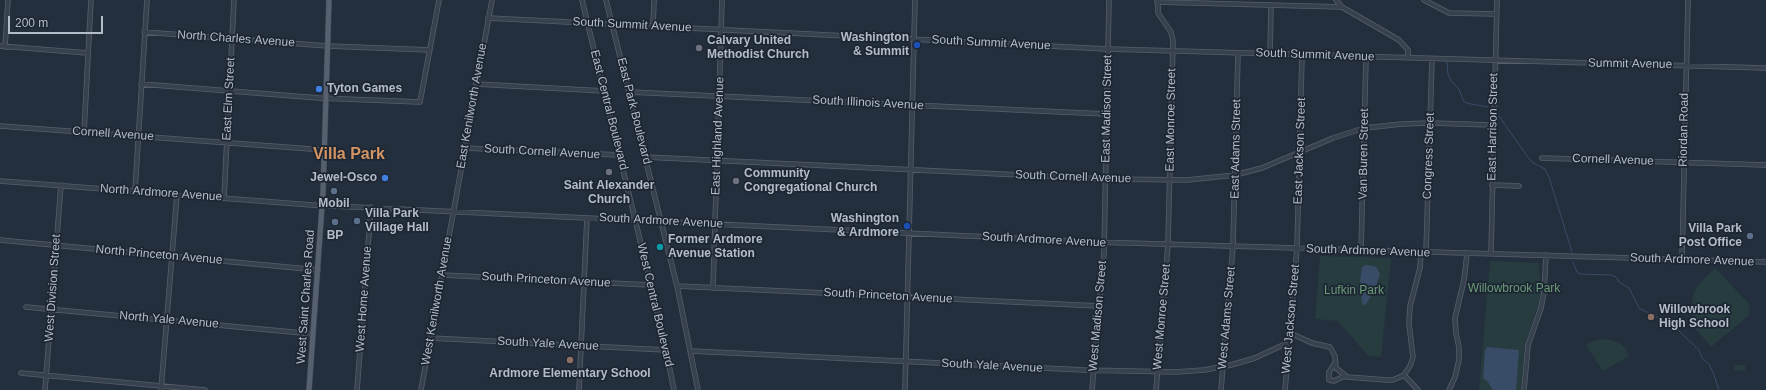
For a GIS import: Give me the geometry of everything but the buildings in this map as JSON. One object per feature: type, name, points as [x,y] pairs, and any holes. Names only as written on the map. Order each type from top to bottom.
[{"type":"main road","name":"West Saint Charles Road","points":[[309,390],[323,205],[329,0]]},
{"type":"street","points":[[8,0],[2,46],[88,53]]},
{"type":"street","points":[[84,132],[91,0]]},
{"type":"street","points":[[135,191],[147,0]]},
{"type":"street","name":"East Elm Street","points":[[224,198],[234,0]]},
{"type":"street","points":[[141,84],[326,98],[420,102],[439,0]]},
{"type":"street","name":"East Kenilworth Avenue","points":[[453,212],[492,0]]},
{"type":"street","name":"East Central Boulevard","points":[[582,0],[636,221]]},
{"type":"street","name":"East Park Boulevard","points":[[606,0],[662,222],[691,351],[698,390]]},
{"type":"street","points":[[653,26],[654,0]]},
{"type":"street","name":"East Highland Avenue","points":[[713,288],[722,0]]},
{"type":"street","points":[[905,390],[916,0]]},
{"type":"street","name":"East Madison Street","points":[[1104,242],[1109,0]]},
{"type":"street","points":[[1336,0],[1342,6],[1399,40],[1408,50],[1408,58]]},
{"type":"street","points":[[1424,0],[1446,12],[1496,14]]},
{"type":"street","name":"East Harrison Street","points":[[1491,254],[1497,0]]},
{"type":"street","name":"Riordan Road","points":[[1682,260],[1683,162],[1688,0]]},
{"type":"street","points":[[1158,1],[1342,6]]},
{"type":"street","name":"East Monroe Street","points":[[1158,1],[1158,13],[1169,28],[1172,36],[1173,51],[1168,244]]},
{"type":"street","points":[[1270,54],[1271,5]]},
{"type":"street","name":"South Summit Avenue","points":[[488,18],[1108,49],[1495,61]]},
{"type":"street","name":"North Charles Avenue","points":[[144,32],[328,46],[430,50]]},
{"type":"street","name":"East Adams Street","points":[[1233,246],[1238,53]]},
{"type":"street","name":"East Jackson Street","points":[[1297,248],[1302,55]]},
{"type":"street","name":"Van Buren Street","points":[[1361,251],[1366,57]]},
{"type":"street","name":"Congress Street","points":[[1404,375],[1412,359],[1409,324],[1410,306],[1424,252],[1432,59]]},
{"type":"street","name":"Summit Avenue","points":[[1495,61],[1766,68]]},
{"type":"street","points":[[476,84],[604,91]]},
{"type":"street","name":"South Illinois Avenue","points":[[629,92],[1106,114]]},
{"type":"street","name":"South Cornell Avenue","points":[[645,157],[1105,179],[1198,180],[1235,175],[1262,168],[1333,138],[1364,128],[1430,123],[1493,125]]},
{"type":"street","name":"Cornell Avenue","points":[[0,126],[325,150]]},
{"type":"street","name":"South Cornell Avenue","points":[[465,148],[620,155]]},
{"type":"street","name":"Cornell Avenue","points":[[1542,158],[1683,162]]},
{"type":"street","points":[[1683,162],[1766,165]]},
{"type":"street","name":"North Ardmore Avenue","points":[[0,181],[323,205]]},
{"type":"street","name":"West Division Street","points":[[45,390],[61,185]]},
{"type":"street","points":[[1492,185],[1519,186]]},
{"type":"street","points":[[161,388],[177,194]]},
{"type":"street","name":"South Ardmore Avenue","points":[[323,205],[1104,242],[1361,251],[1766,262]]},
{"type":"street","name":"West Home Avenue","points":[[357,390],[371,208]]},
{"type":"street","name":"West Kenilworth Avenue","points":[[421,390],[453,212]]},
{"type":"street","points":[[579,390],[587,218]]},
{"type":"street","name":"West Central Boulevard","points":[[636,221],[674,390]]},
{"type":"street","name":"North Princeton Avenue","points":[[0,240],[318,270]]},
{"type":"street","name":"West Madison Street","points":[[1092,390],[1104,242]]},
{"type":"street","name":"West Monroe Street","points":[[1156,390],[1168,244]]},
{"type":"street","name":"West Adams Street","points":[[1221,390],[1233,246]]},
{"type":"street","name":"West Jackson Street","points":[[1285,390],[1297,248]]},
{"type":"street","points":[[1449,390],[1455,378],[1459,360],[1459,347],[1455,318],[1464,280],[1467,254]]},
{"type":"street","points":[[1524,390],[1528,345],[1541,308],[1544,292],[1546,256]]},
{"type":"street","name":"South Princeton Avenue","points":[[442,275],[651,285]]},
{"type":"street","name":"South Princeton Avenue","points":[[677,286],[1099,306]]},
{"type":"street","name":"North Yale Avenue","points":[[26,307],[313,334]]},
{"type":"street","points":[[1290,333],[1312,343],[1330,347],[1335,356],[1336,368],[1345,376]]},
{"type":"street","name":"South Yale Avenue","points":[[430,338],[666,350]]},
{"type":"street","name":"South Yale Avenue","points":[[691,351],[1094,370],[1188,372],[1223,366],[1255,358],[1284,345],[1289,345]]},
{"type":"street","points":[[1335,363],[1329,372],[1329,380],[1334,381],[1345,376],[1393,380],[1404,375],[1418,390]]},
{"type":"street","points":[[21,373],[161,388],[205,390]]},
{"type":"green space","name":"Lufkin Park","points":[[1320,256],[1391,258],[1381,357],[1368,356],[1338,321],[1315,319]]},
{"type":"green space","name":"Willowbrook Park","points":[[1490,261],[1539,263],[1541,292],[1538,306],[1525,344],[1521,390],[1479,390]]},
{"type":"green space","points":[[1714,269],[1716,269],[1749,304],[1748,306],[1750,308],[1749,315],[1711,347],[1695,328],[1691,310],[1694,292],[1699,284]]},
{"type":"green space","points":[[1602,339],[1619,343],[1626,349],[1629,356],[1603,371],[1586,345]]},
{"type":"green space","points":[[1734,365],[1745,365],[1745,371],[1734,370]]},
{"type":"water","points":[[1366,265],[1374,266],[1380,274],[1375,289],[1367,303],[1364,305],[1362,304],[1360,281],[1362,267]]},
{"type":"water","points":[[1487,347],[1519,350],[1516,390],[1493,390],[1488,382],[1483,378],[1485,351]]},
{"type":"waterway","points":[[1447,62],[1448,74],[1451,81],[1459,89],[1464,102],[1488,107]]},
{"type":"waterway","points":[[1499,116],[1533,163],[1545,169],[1549,177],[1572,252]]},
{"type":"waterway","points":[[1573,262],[1577,272],[1580,274],[1611,275],[1616,277],[1619,282],[1629,288],[1639,308],[1667,322]]},
{"type":"waterway","points":[[1676,328],[1699,350],[1702,358],[1709,364],[1719,390]]},
{"type":"place","name":"Washington & Summit","points":[[917,45]]},
{"type":"place","name":"Calvary United Methodist Church","points":[[699,48]]},
{"type":"place","name":"Tyton Games","points":[[319,89]]},
{"type":"place","name":"Saint Alexander Church","points":[[609,172]]},
{"type":"place","name":"Jewel-Osco","points":[[385,178]]},
{"type":"place","name":"Community Congregational Church","points":[[736,181]]},
{"type":"place","name":"Mobil","points":[[334,191]]},
{"type":"place","name":"Villa Park Village Hall","points":[[357,221]]},
{"type":"place","name":"BP","points":[[335,222]]},
{"type":"place","name":"Washington & Ardmore","points":[[907,226]]},
{"type":"place","name":"Villa Park Post Office","points":[[1750,236]]},
{"type":"place","name":"Former Ardmore Avenue Station","points":[[660,247]]},
{"type":"place","name":"Willowbrook High School","points":[[1651,317]]},
{"type":"place","name":"Ardmore Elementary School","points":[[570,360]]},
{"type":"district","name":"Villa Park","points":[[349,155]]}]
